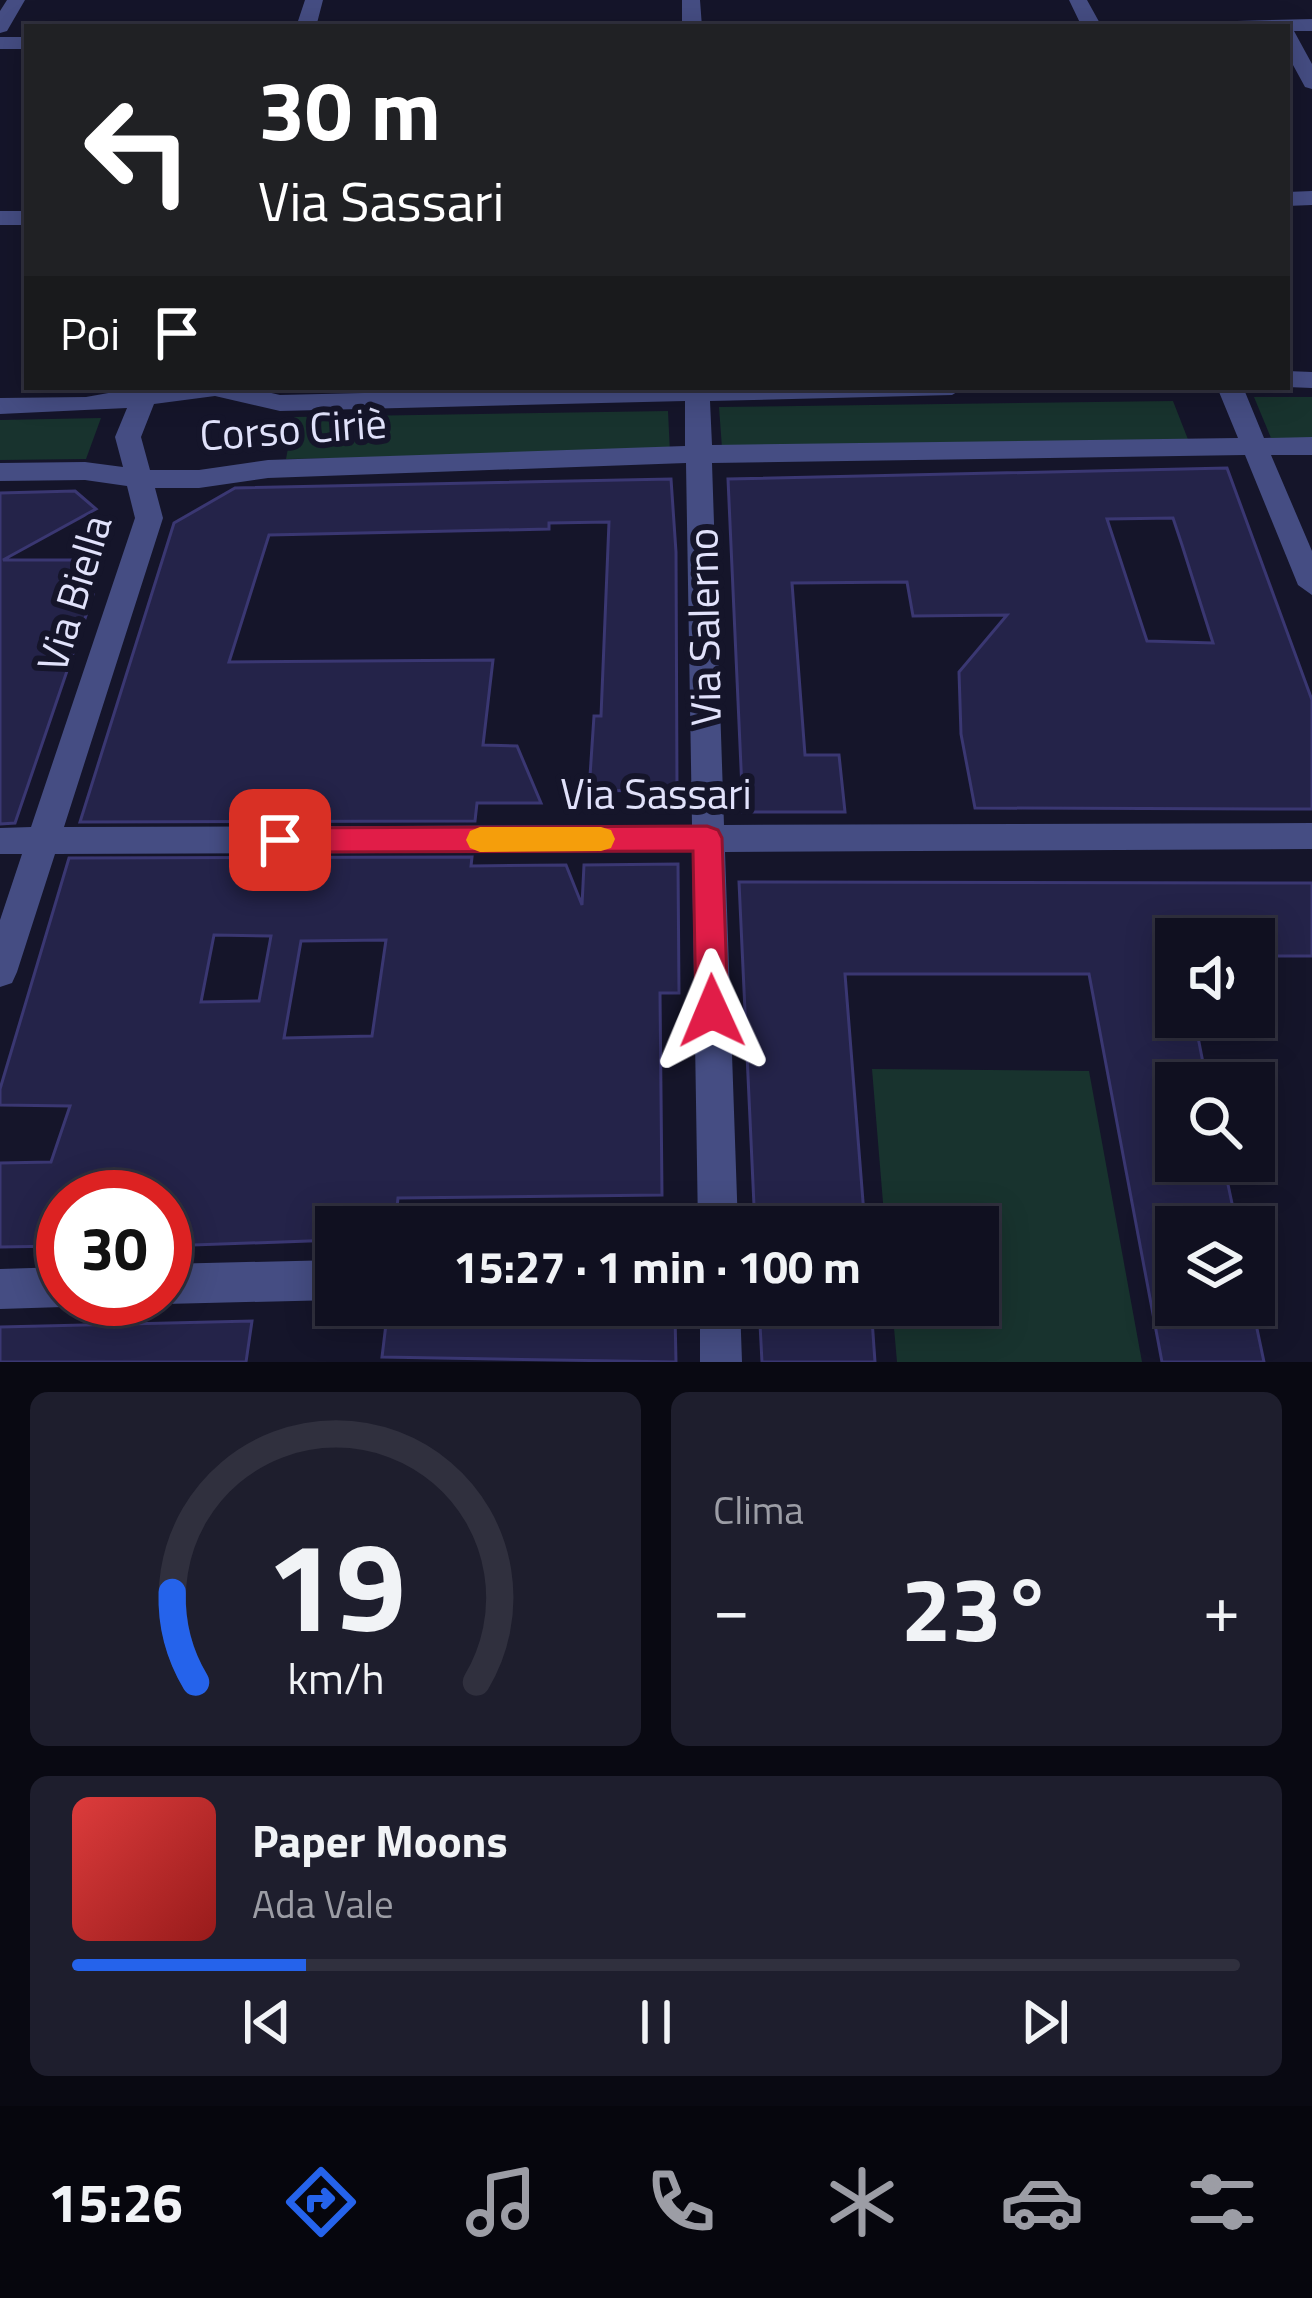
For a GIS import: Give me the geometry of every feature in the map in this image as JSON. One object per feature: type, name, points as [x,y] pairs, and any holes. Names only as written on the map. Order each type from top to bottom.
[{"type":"street","points":[[0,27],[16,0]]},
{"type":"street","points":[[1290,41],[1312,83]]},
{"type":"street","name":"Corso Ciriè","points":[[0,406],[86,405],[184,390]]},
{"type":"street","name":"Corso Ciriè","points":[[224,390],[280,403],[761,390]]},
{"type":"street","points":[[1231,390],[1312,585]]},
{"type":"street","name":"Via Salerno","points":[[697,391],[717,1206]]},
{"type":"street","name":"Via Biella","points":[[0,972],[148,518],[128,437],[153,392]]},
{"type":"street","name":"Corso Ciriè","points":[[0,472],[199,478],[268,469],[700,454],[1312,446]]},
{"type":"street","name":"Via Sassari","points":[[0,842],[1312,836]]},
{"type":"street","points":[[192,1283],[315,1280]]},
{"type":"street","points":[[0,1289],[36,1288]]},
{"type":"street","points":[[721,1326],[722,1362]]},
{"type":"green space","points":[[1254,397],[1312,397],[1312,438],[1271,438]]},
{"type":"green space","points":[[1173,401],[1189,442],[722,448],[719,407]]},
{"type":"green space","points":[[668,411],[670,453],[286,459],[294,417]]},
{"type":"green space","points":[[101,418],[86,459],[0,460],[0,420]]},
{"type":"green space","points":[[872,1069],[1089,1071],[1142,1362],[897,1362],[894,1326],[999,1326],[999,1206],[883,1206]]},
{"type":"building","points":[[1227,468],[1312,700],[1312,809],[975,808],[961,734],[959,672],[1007,615],[913,616],[907,582],[792,583],[805,755],[839,755],[845,812],[743,812],[728,479]],"holes":[[[1173,518],[1213,643],[1147,641],[1107,519]]]},
{"type":"building","points":[[671,479],[677,790],[589,791],[594,716],[601,716],[609,522],[549,523],[549,529],[269,535],[229,662],[493,660],[483,745],[517,746],[541,803],[477,803],[475,821],[80,822],[174,523],[235,488]]},
{"type":"building","points":[[75,491],[96,509],[3,560],[99,560],[87,595],[93,595],[15,823],[0,824],[0,493]]},
{"type":"building","points":[[472,857],[471,866],[566,865],[582,905],[584,865],[678,864],[679,993],[660,993],[662,1195],[398,1198],[397,1206],[315,1206],[315,1241],[192,1245],[192,1170],[36,1170],[36,1246],[0,1247],[0,1163],[51,1162],[70,1106],[0,1105],[0,1089],[69,858]],"holes":[[[214,935],[271,936],[259,1001],[201,1002]],[[386,940],[372,1036],[284,1038],[301,941]]]},
{"type":"building","points":[[739,882],[1312,883],[1312,956],[1275,956],[1275,918],[1155,918],[1155,1038],[1198,1038],[1203,1062],[1155,1062],[1155,1182],[1227,1182],[1233,1206],[1155,1206],[1155,1325],[1089,974],[845,974],[863,1206],[754,1206]]},
{"type":"building","points":[[252,1321],[246,1362],[0,1362],[0,1327]]},
{"type":"building","points":[[386,1326],[675,1326],[676,1362],[382,1357]]},
{"type":"building","points":[[760,1326],[872,1326],[875,1362],[762,1362]]},
{"type":"building","points":[[1155,1326],[1256,1326],[1264,1362],[1162,1362]]},
{"type":"slow traffic","points":[[480,840],[601,839]]},
{"type":"route","points":[[280,840],[707,838],[712,1011]]}]
